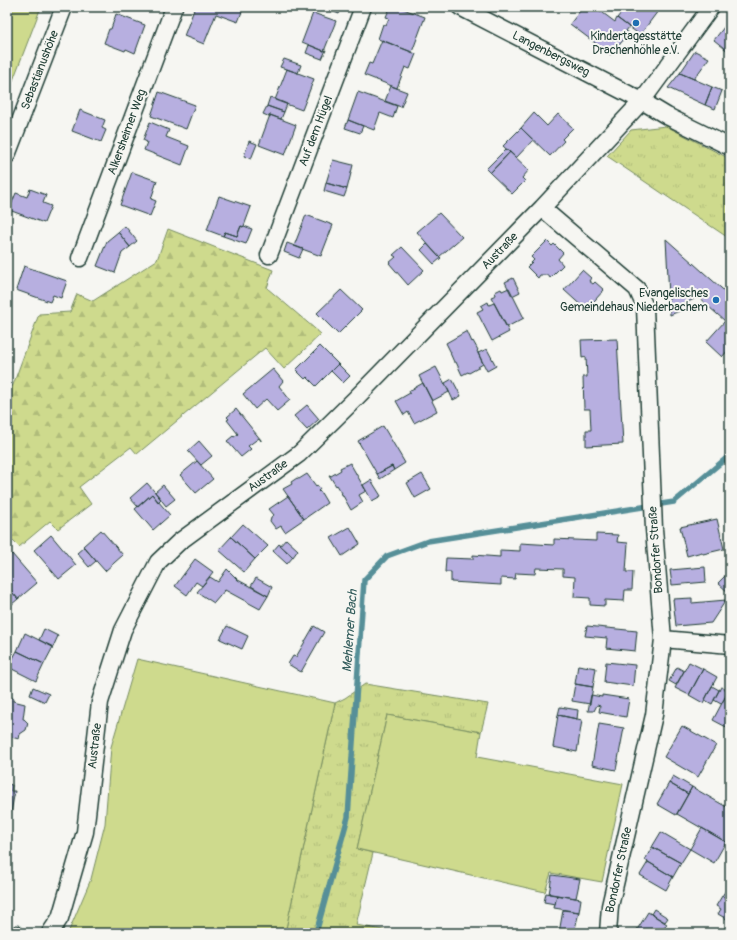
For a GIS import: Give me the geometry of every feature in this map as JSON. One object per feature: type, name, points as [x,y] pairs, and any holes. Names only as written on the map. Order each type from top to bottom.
[{"type":"street","name":"Sebastianushöhe","points":[[7,155],[64,7]]},
{"type":"street","name":"Alkersheimer Weg","points":[[80,258],[174,7]]},
{"type":"street","name":"Auf dem Hügel","points":[[269,255],[363,7]]},
{"type":"street","name":"Langenbergsweg","points":[[460,7],[642,101],[667,116],[730,147]]},
{"type":"street","name":"Austraße","points":[[50,933],[60,918],[85,832],[100,702],[123,630],[158,562],[179,542],[299,454],[355,399],[542,208],[642,101],[711,7]]},
{"type":"street","name":"Bondorfer Straße","points":[[542,208],[637,289],[645,307],[654,529],[663,639],[654,715],[610,906],[608,933]]},
{"type":"street","points":[[663,639],[730,645]]},
{"type":"green space","points":[[7,7],[41,7],[7,96]]},
{"type":"green space","points":[[666,126],[730,159],[730,239],[607,156],[631,130]]},
{"type":"green space","points":[[168,229],[273,270],[267,288],[321,334],[284,369],[265,348],[137,454],[131,447],[79,487],[91,504],[58,529],[50,521],[19,547],[7,535],[7,395],[13,385],[39,314],[70,312],[77,294],[93,301],[157,260]]},
{"type":"green space","points":[[137,659],[335,703],[285,933],[68,933],[91,879],[105,824],[111,747]]},
{"type":"green space","points":[[365,684],[488,704],[481,732],[387,715],[357,849],[373,853],[356,925],[399,933],[285,933],[335,703]]},
{"type":"green space","points":[[387,715],[481,732],[477,757],[623,784],[602,882],[551,873],[545,892],[357,849]]},
{"type":"building","points":[[195,7],[238,7],[243,9],[238,22],[216,14],[204,44],[184,36]]},
{"type":"building","points":[[324,7],[342,7],[339,14]]},
{"type":"building","points":[[390,7],[398,7],[425,17],[412,52],[378,39],[383,24],[386,25],[389,18],[386,17]]},
{"type":"building","points":[[583,7],[595,7],[615,22],[617,18],[629,27],[626,31],[629,33],[611,55],[570,24]]},
{"type":"building","name":"Kindertagesstätte Drachenhöhle e.V.","points":[[626,7],[661,7],[640,35],[617,18]]},
{"type":"building","points":[[313,13],[336,21],[324,51],[302,42]]},
{"type":"building","points":[[116,14],[145,25],[135,53],[104,43]]},
{"type":"building","points":[[728,22],[730,24],[729,52],[714,40]]},
{"type":"building","points":[[382,40],[416,54],[410,69],[405,67],[397,88],[364,75],[369,63],[372,64]]},
{"type":"building","points":[[309,45],[324,51],[326,50],[322,59],[306,53]]},
{"type":"building","points":[[695,51],[709,58],[694,79],[680,73]]},
{"type":"building","points":[[284,59],[301,65],[298,73],[280,67]]},
{"type":"building","points":[[287,69],[314,79],[302,110],[275,100]]},
{"type":"building","points":[[680,73],[712,87],[705,105],[668,88]]},
{"type":"building","points":[[391,86],[407,92],[401,107],[385,101]]},
{"type":"building","points":[[712,87],[722,91],[715,109],[705,105]]},
{"type":"building","points":[[159,92],[195,105],[186,129],[151,116]]},
{"type":"building","points":[[358,92],[397,106],[393,118],[380,113],[374,130],[348,120]]},
{"type":"building","points":[[270,97],[287,104],[284,112],[267,106]]},
{"type":"building","points":[[267,106],[284,112],[281,119],[263,114]]},
{"type":"building","points":[[80,110],[105,120],[102,128],[106,130],[101,142],[72,131]]},
{"type":"building","points":[[534,113],[547,126],[558,114],[573,128],[562,139],[564,141],[550,156],[521,128]]},
{"type":"building","points":[[270,115],[296,125],[285,155],[259,145]]},
{"type":"building","points":[[348,120],[363,126],[360,133],[345,128]]},
{"type":"building","points":[[150,122],[169,130],[166,137],[189,146],[182,165],[144,150],[147,142],[143,140]]},
{"type":"building","points":[[521,128],[533,140],[516,158],[503,146]]},
{"type":"building","points":[[249,141],[257,144],[251,159],[244,156]]},
{"type":"building","points":[[506,149],[510,152],[490,173],[486,169]]},
{"type":"building","points":[[510,152],[529,170],[522,178],[525,181],[512,194],[490,173]]},
{"type":"building","points":[[333,160],[353,165],[347,189],[326,183]]},
{"type":"building","points":[[132,172],[157,181],[151,199],[156,201],[150,216],[120,205]]},
{"type":"building","points":[[326,183],[347,189],[344,197],[324,191]]},
{"type":"building","points":[[30,189],[46,195],[43,203],[51,206],[44,223],[9,210],[16,193],[27,197]]},
{"type":"building","points":[[219,196],[251,207],[244,226],[241,226],[237,236],[225,232],[223,236],[207,230]]},
{"type":"building","points":[[439,213],[462,237],[439,257],[417,232]]},
{"type":"building","points":[[306,215],[333,225],[321,256],[294,246]]},
{"type":"building","points":[[125,226],[137,241],[130,247],[118,232]]},
{"type":"building","points":[[241,226],[252,229],[246,244],[223,236],[225,232],[237,236]]},
{"type":"building","points":[[118,232],[130,247],[122,253],[115,273],[97,266],[107,241]]},
{"type":"building","name":"Evangelisches Gemeindehaus Niederbachem","points":[[666,239],[730,296],[730,348],[722,357],[706,342],[725,321],[709,307],[706,310],[702,306],[705,303],[698,297],[682,305],[684,309],[670,315]]},
{"type":"building","points":[[547,241],[552,246],[554,244],[563,253],[558,259],[563,265],[550,278],[548,275],[540,275],[538,278],[527,267],[534,260],[531,257]]},
{"type":"building","points":[[287,243],[303,249],[299,258],[284,252]]},
{"type":"building","points":[[427,244],[441,258],[434,264],[421,250]]},
{"type":"building","points":[[402,247],[424,270],[408,285],[389,263],[396,257],[393,255]]},
{"type":"building","points":[[24,266],[67,281],[61,298],[53,295],[50,302],[16,290]]},
{"type":"building","points":[[582,270],[591,278],[589,281],[593,284],[595,282],[604,290],[586,310],[564,290]]},
{"type":"building","points":[[513,278],[520,292],[512,296],[505,282]]},
{"type":"building","points":[[509,288],[524,318],[507,327],[491,297],[496,295],[495,292],[501,289],[502,291]]},
{"type":"building","points":[[341,290],[362,310],[338,334],[317,313]]},
{"type":"building","points":[[488,302],[489,305],[494,303],[509,332],[492,341],[477,312],[483,309],[481,306]]},
{"type":"building","points":[[467,331],[478,350],[477,351],[483,364],[469,373],[468,372],[462,375],[456,362],[454,362],[446,343]]},
{"type":"building","points":[[617,339],[623,444],[586,446],[586,430],[591,430],[590,409],[584,409],[583,377],[587,377],[586,357],[582,358],[581,340]]},
{"type":"building","points":[[320,346],[338,364],[316,386],[307,377],[305,379],[296,370]]},
{"type":"building","points":[[487,349],[496,366],[487,371],[478,353]]},
{"type":"building","points":[[338,364],[350,376],[343,383],[331,371]]},
{"type":"building","points":[[436,367],[449,392],[432,401],[419,376]]},
{"type":"building","points":[[273,369],[283,381],[279,386],[290,400],[277,411],[266,399],[255,409],[243,394]]},
{"type":"building","points":[[452,379],[461,396],[453,400],[445,383]]},
{"type":"building","points":[[423,383],[437,411],[414,423],[408,412],[404,415],[396,401]]},
{"type":"building","points":[[307,405],[319,419],[307,430],[294,416]]},
{"type":"building","points":[[236,409],[261,440],[259,438],[248,446],[251,449],[241,457],[227,441],[238,434],[227,420],[229,419],[227,417]]},
{"type":"building","points":[[383,426],[405,463],[394,470],[392,466],[377,474],[358,441]]},
{"type":"building","points":[[199,441],[212,456],[201,465],[188,451]]},
{"type":"building","points":[[197,461],[213,479],[196,493],[180,475]]},
{"type":"building","points":[[350,463],[366,491],[359,495],[363,502],[351,510],[337,485],[336,486],[329,475],[331,476],[341,470],[340,468]]},
{"type":"building","points":[[392,466],[394,470],[380,479],[377,474]]},
{"type":"building","points":[[307,474],[320,489],[318,491],[320,491],[327,503],[304,519],[283,489],[292,484],[291,482],[297,478],[299,479]]},
{"type":"building","points":[[422,474],[431,489],[415,498],[407,483]]},
{"type":"building","points":[[371,480],[381,496],[372,501],[363,485]]},
{"type":"building","points":[[147,483],[161,499],[158,502],[152,494],[138,507],[130,498]]},
{"type":"building","points":[[163,485],[175,499],[166,506],[155,492]]},
{"type":"building","points":[[152,494],[170,515],[153,530],[135,509]]},
{"type":"building","points":[[288,496],[304,519],[285,532],[281,526],[276,529],[270,521],[271,517],[274,515],[269,509]]},
{"type":"building","points":[[717,519],[724,549],[687,556],[680,527]]},
{"type":"building","points":[[243,524],[268,546],[255,559],[231,537]]},
{"type":"building","points":[[350,527],[360,544],[342,556],[331,538]]},
{"type":"building","points":[[101,530],[123,555],[105,571],[83,546]]},
{"type":"building","points":[[596,534],[618,535],[617,542],[628,543],[626,572],[633,572],[632,590],[625,590],[624,601],[605,600],[605,606],[590,605],[590,598],[574,597],[575,577],[563,576],[563,569],[536,568],[535,574],[516,573],[515,579],[501,578],[501,585],[451,582],[451,572],[445,572],[446,558],[473,559],[473,555],[500,557],[500,550],[520,551],[520,543],[554,545],[554,539],[596,541]]},
{"type":"building","points":[[51,535],[76,565],[59,579],[34,550]]},
{"type":"building","points":[[231,537],[255,559],[244,572],[219,550]]},
{"type":"building","points":[[286,539],[298,550],[293,557],[280,546]]},
{"type":"building","points":[[279,544],[293,557],[287,564],[273,551]]},
{"type":"building","points":[[84,547],[96,561],[89,567],[77,553]]},
{"type":"building","points":[[12,554],[37,583],[18,599],[7,586],[7,558]]},
{"type":"building","points":[[195,559],[213,572],[202,586],[196,582],[187,595],[175,586]]},
{"type":"building","points":[[705,567],[706,582],[672,585],[670,570]]},
{"type":"building","points":[[227,569],[238,580],[268,596],[260,609],[225,590],[214,603],[197,592],[210,577],[218,582]]},
{"type":"building","points":[[730,571],[730,594],[718,583]]},
{"type":"building","points":[[256,578],[272,587],[268,596],[251,586]]},
{"type":"building","points":[[8,587],[18,599],[11,605],[7,599]]},
{"type":"building","points":[[692,598],[692,603],[726,600],[711,623],[676,626],[673,599]]},
{"type":"building","points":[[227,626],[248,636],[242,649],[220,639]]},
{"type":"building","points":[[314,626],[324,632],[301,672],[288,664],[293,656],[296,657]]},
{"type":"building","points":[[587,626],[637,631],[635,651],[606,648],[607,638],[585,636]]},
{"type":"building","points":[[44,629],[58,636],[53,647],[39,640]]},
{"type":"building","points":[[25,633],[53,647],[44,664],[17,651]]},
{"type":"building","points":[[17,651],[44,664],[36,681],[8,667]]},
{"type":"building","points":[[606,662],[635,665],[633,686],[604,682]]},
{"type":"building","points":[[689,662],[703,669],[689,695],[675,688]]},
{"type":"building","points":[[578,665],[596,668],[593,687],[575,684]]},
{"type":"building","points":[[677,667],[684,671],[676,685],[669,681]]},
{"type":"building","points":[[703,669],[717,677],[703,703],[689,695]]},
{"type":"building","points":[[575,684],[593,687],[590,704],[572,701]]},
{"type":"building","points":[[712,686],[719,690],[712,704],[705,700]]},
{"type":"building","points":[[33,687],[49,694],[45,702],[30,695]]},
{"type":"building","points":[[721,687],[729,691],[721,704],[714,700]]},
{"type":"building","points":[[729,690],[730,691],[730,729],[713,720]]},
{"type":"building","points":[[7,695],[14,699],[13,701],[25,704],[23,719],[28,723],[26,730],[20,734],[19,739],[7,736]]},
{"type":"building","points":[[591,695],[629,699],[626,717],[599,712],[600,706],[597,705],[594,711],[588,711]]},
{"type":"building","points":[[560,707],[578,710],[577,719],[558,715]]},
{"type":"building","points":[[558,715],[582,720],[577,752],[553,747]]},
{"type":"building","points":[[599,724],[624,728],[616,770],[592,765]]},
{"type":"building","points":[[682,726],[716,745],[698,777],[664,757]]},
{"type":"building","points":[[673,776],[692,787],[688,794],[669,783]]},
{"type":"building","points":[[669,783],[688,794],[676,815],[657,804]]},
{"type":"building","points":[[7,784],[12,785],[11,791],[15,791],[11,812],[7,811]]},
{"type":"building","points":[[692,787],[730,809],[730,835],[726,842],[677,814]]},
{"type":"building","points":[[702,828],[726,842],[714,863],[690,849]]},
{"type":"building","points":[[661,832],[690,849],[681,863],[652,847]]},
{"type":"building","points":[[652,847],[681,863],[673,877],[645,860]]},
{"type":"building","points":[[648,862],[673,877],[666,890],[640,875]]},
{"type":"building","points":[[552,875],[580,879],[576,898],[549,894]]},
{"type":"building","points":[[730,886],[730,901],[722,896]]},
{"type":"building","points":[[546,893],[557,895],[555,904],[544,902]]},
{"type":"building","points":[[557,895],[581,899],[579,912],[554,908]]},
{"type":"building","points":[[722,896],[730,901],[730,921],[718,914],[721,909],[716,906]]},
{"type":"building","points":[[654,909],[668,918],[665,922],[651,914]]},
{"type":"building","points":[[563,910],[579,912],[574,933],[559,933]]},
{"type":"building","points":[[648,912],[667,924],[661,933],[635,933]]},
{"type":"waterway","name":"Mehlemer Bach","points":[[316,933],[348,817],[364,580],[387,556],[428,541],[674,502],[730,455]]},
{"type":"place","name":"Kindertagesstätte Drachenhöhle e.V.","points":[[636,23]]},
{"type":"place","name":"Evangelisches Gemeindehaus Niederbachem","points":[[716,300]]}]
